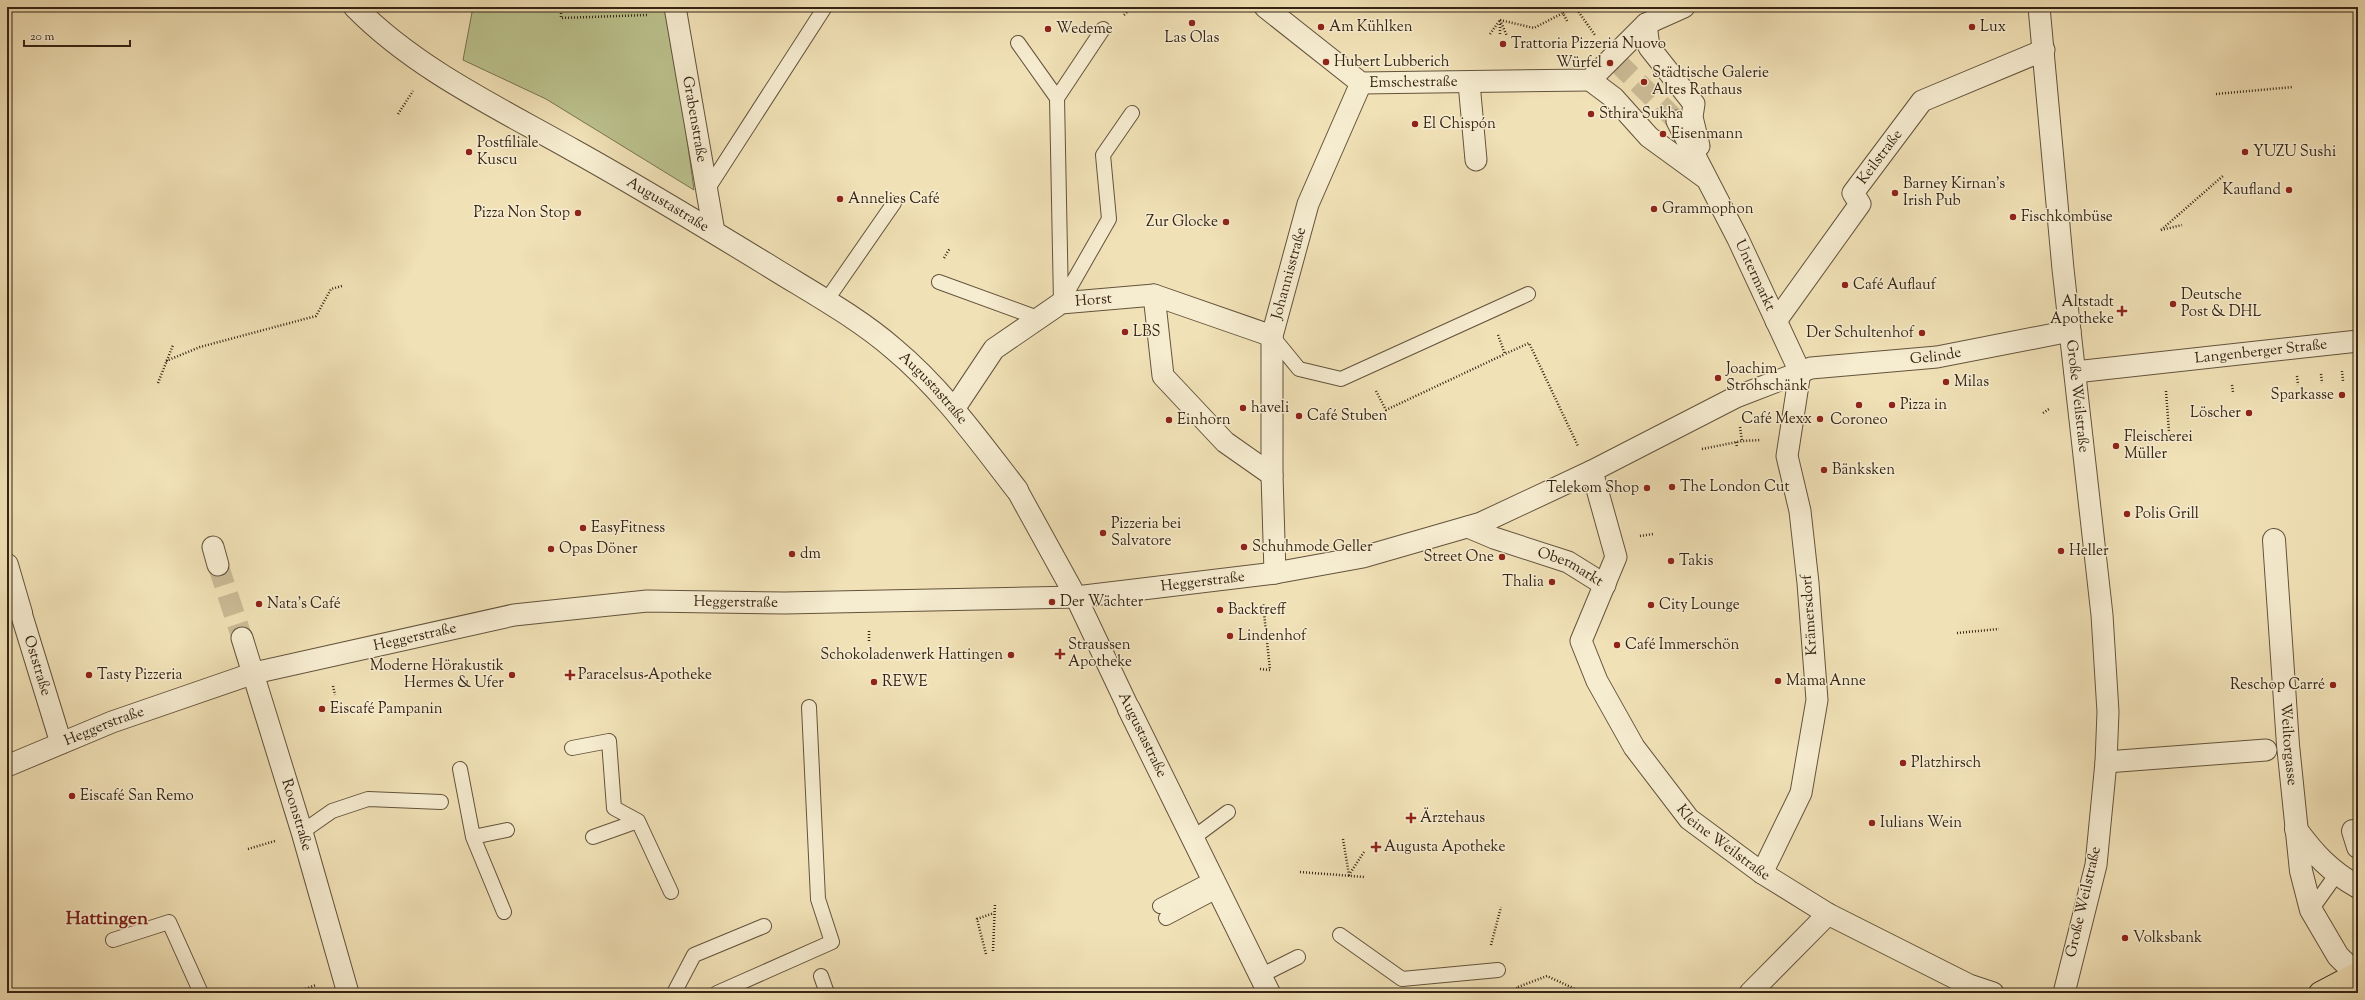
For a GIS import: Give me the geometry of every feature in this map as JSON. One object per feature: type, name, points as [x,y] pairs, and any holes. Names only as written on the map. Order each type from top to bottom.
[{"type":"main road","points":[[2320,993],[2358,974]]},
{"type":"street","name":"Augustastraße","points":[[355,7],[376,29],[451,82],[574,150],[714,232],[826,301],[894,349],[954,409],[1017,490],[1076,597],[1129,709],[1264,984]]},
{"type":"street","name":"Emschestraße","points":[[1265,7],[1361,83],[1469,83],[1590,80]]},
{"type":"street","points":[[1590,80],[1611,55],[1646,24],[1684,7]]},
{"type":"street","name":"Große Weilstraße","points":[[2039,7],[2070,331],[2102,616],[2108,712],[2106,762],[2096,865],[2064,993]]},
{"type":"street","name":"Grabenstraße","points":[[675,11],[714,232]]},
{"type":"street","name":"Untermarkt","points":[[1646,24],[1649,47],[1694,104],[1692,117],[1707,180]]},
{"type":"street","name":"Keilstraße","points":[[1776,321],[1860,204],[1854,193],[1922,101],[2044,50]]},
{"type":"street","name":"Untermarkt","points":[[1590,80],[1614,98],[1649,137],[1707,180]]},
{"type":"street","name":"Johannisstraße","points":[[1268,574],[1272,476],[1272,336],[1308,204],[1361,83]]},
{"type":"street","name":"Emschestraße","points":[[1469,83],[1476,160]]},
{"type":"street","name":"Untermarkt","points":[[1677,121],[1800,372]]},
{"type":"street","points":[[1154,295],[1163,376],[1226,442],[1272,476]]},
{"type":"street","name":"Horst","points":[[954,409],[994,349],[1061,303],[1154,295],[1272,336]]},
{"type":"street","name":"Gelinde","points":[[1800,372],[1811,368],[1937,357],[2070,331]]},
{"type":"street","name":"Langenberger Straße","points":[[2075,372],[2358,341]]},
{"type":"street","points":[[1475,525],[1592,471],[1736,397],[1800,372]]},
{"type":"street","name":"Krämersdorf","points":[[1762,873],[1800,793],[1817,700],[1808,583],[1800,512],[1787,456],[1800,372]]},
{"type":"street","name":"Obermarkt","points":[[1475,525],[1494,538],[1568,562],[1605,585],[1616,557],[1592,471]]},
{"type":"street","name":"Heggerstraße","points":[[7,766],[112,722],[254,673],[514,615],[647,600],[785,602],[1076,597],[1268,574],[1363,556],[1475,525]]},
{"type":"street","name":"Weiltorgasse","points":[[2274,540],[2287,737],[2301,871],[2311,910],[2338,956],[2358,974]]},
{"type":"street","name":"Oststraße","points":[[7,565],[61,743]]},
{"type":"street","name":"Kleine Weilstraße","points":[[1605,585],[1581,641],[1597,681],[1634,747],[1690,818],[1762,873],[1828,914],[1969,985],[1990,992]]},
{"type":"street","name":"Roonstraße","points":[[242,638],[302,832],[348,993]]},
{"type":"street","points":[[2106,762],[2266,750]]},
{"type":"street","name":"Weiltorgasse","points":[[2296,828],[2312,852],[2336,875],[2358,886]]},
{"type":"street","points":[[1750,993],[1828,914]]},
{"type":"lane","points":[[707,190],[825,7]]},
{"type":"lane","points":[[1057,98],[1103,29]]},
{"type":"lane","points":[[1018,43],[1057,98],[1061,303]]},
{"type":"lane","points":[[1061,303],[1109,219],[1103,155],[1132,113]]},
{"type":"lane","points":[[826,301],[894,203]]},
{"type":"lane","points":[[939,282],[1038,318]]},
{"type":"lane","points":[[1272,336],[1299,369],[1341,379],[1528,294]]},
{"type":"lane","points":[[717,993],[832,942],[818,899],[809,707]]},
{"type":"lane","points":[[572,748],[609,741],[614,808],[638,821],[671,892]]},
{"type":"lane","points":[[460,769],[473,837],[504,912]]},
{"type":"lane","points":[[302,832],[332,811],[368,799],[440,802]]},
{"type":"lane","points":[[1193,838],[1228,812]]},
{"type":"lane","points":[[593,836],[638,821]]},
{"type":"lane","points":[[473,837],[508,830]]},
{"type":"lane","points":[[2311,910],[2336,875]]},
{"type":"lane","points":[[1163,912],[1216,884]]},
{"type":"lane","points":[[113,940],[169,922],[201,993]]},
{"type":"lane","points":[[674,993],[694,955],[764,926]]},
{"type":"lane","points":[[1340,935],[1402,979],[1498,970]]},
{"type":"lane","points":[[1264,984],[1298,957]]},
{"type":"lane","points":[[821,976],[827,993]]},
{"type":"path","points":[[561,7],[560,18],[675,11]]},
{"type":"path","points":[[1500,20],[1534,28],[1574,7],[1611,55]]},
{"type":"path","points":[[1563,13],[1567,21]]},
{"type":"path","points":[[1500,20],[1500,34]]},
{"type":"path","points":[[1490,34],[1500,20]]},
{"type":"path","points":[[1500,20],[1507,36]]},
{"type":"path","points":[[2216,94],[2292,87]]},
{"type":"path","points":[[2182,225],[2160,230],[2224,175]]},
{"type":"path","points":[[166,361],[200,347],[316,316],[331,289],[342,286]]},
{"type":"path","points":[[1490,312],[1505,354]]},
{"type":"path","points":[[1365,368],[1386,410],[1529,343],[1582,454],[1592,471]]},
{"type":"path","points":[[158,383],[173,345]]},
{"type":"path","points":[[2163,363],[2169,432]]},
{"type":"path","points":[[1700,449],[1736,442],[1790,439]]},
{"type":"path","points":[[1736,442],[1737,447]]},
{"type":"path","points":[[1260,669],[1270,670],[1268,574]]},
{"type":"path","points":[[1957,633],[1999,629]]},
{"type":"path","points":[[1343,839],[1349,875]]},
{"type":"path","points":[[1349,875],[1364,852]]},
{"type":"path","points":[[1300,872],[1365,877]]},
{"type":"path","points":[[993,951],[995,904]]},
{"type":"path","points":[[1490,949],[1500,907]]},
{"type":"path","points":[[986,954],[977,919],[994,913]]},
{"type":"path","points":[[1510,990],[1547,976],[1584,993]]},
{"type":"path","points":[[1516,988],[1520,993]]},
{"type":"path","points":[[1516,988],[1529,993]]},
{"type":"green space","points":[[473,7],[669,7],[694,190],[546,99],[463,60]]},
{"type":"tunnel","points":[[1616,61],[1677,121]]},
{"type":"tunnel","points":[[218,565],[242,638]]},
{"type":"place","name":"Las Olas","points":[[1192,23]]},
{"type":"place","name":"Am Kühlken","points":[[1321,27]]},
{"type":"place","name":"Lux","points":[[1972,27]]},
{"type":"place","name":"Wedeme","points":[[1048,29]]},
{"type":"place","name":"Trattoria Pizzeria Nuovo","points":[[1503,44]]},
{"type":"place","name":"Hubert Lubberich","points":[[1326,62]]},
{"type":"place","name":"Würfel","points":[[1610,63]]},
{"type":"place","name":"Städtische Galerie Altes Rathaus","points":[[1644,82]]},
{"type":"place","name":"Sthira Sukha","points":[[1591,114]]},
{"type":"place","name":"El Chispón","points":[[1415,124]]},
{"type":"place","name":"Eisenmann","points":[[1663,134]]},
{"type":"place","name":"Postfiliale Kuscu","points":[[469,152]]},
{"type":"place","name":"YUZU Sushi","points":[[2245,152]]},
{"type":"place","name":"Kaufland","points":[[2289,190]]},
{"type":"place","name":"Barney Kirnan's Irish Pub","points":[[1895,193]]},
{"type":"place","name":"Annelies Café","points":[[840,199]]},
{"type":"place","name":"Grammophon","points":[[1654,209]]},
{"type":"place","name":"Pizza Non Stop","points":[[578,213]]},
{"type":"place","name":"Fischkombüse","points":[[2013,217]]},
{"type":"place","name":"Zur Glocke","points":[[1226,222]]},
{"type":"place","name":"Café Auflauf","points":[[1845,285]]},
{"type":"place","name":"Deutsche Post & DHL","points":[[2173,304]]},
{"type":"place","name":"Altstadt Apotheke","points":[[2122,311]]},
{"type":"place","name":"LBS","points":[[1125,332]]},
{"type":"place","name":"Der Schultenhof","points":[[1922,333]]},
{"type":"place","name":"Joachim Strohschänk","points":[[1718,378]]},
{"type":"place","name":"Milas","points":[[1946,382]]},
{"type":"place","name":"Sparkasse","points":[[2342,395]]},
{"type":"place","name":"Coroneo","points":[[1859,405]]},
{"type":"place","name":"Pizza in","points":[[1892,405]]},
{"type":"place","name":"haveli","points":[[1243,408]]},
{"type":"place","name":"Löscher","points":[[2249,413]]},
{"type":"place","name":"Café Stuben","points":[[1299,416]]},
{"type":"place","name":"Café Mexx","points":[[1820,419]]},
{"type":"place","name":"Einhorn","points":[[1169,420]]},
{"type":"place","name":"Fleischerei Müller","points":[[2116,446]]},
{"type":"place","name":"Bänksken","points":[[1824,470]]},
{"type":"place","name":"The London Cut","points":[[1672,487]]},
{"type":"place","name":"Telekom Shop","points":[[1647,488]]},
{"type":"place","name":"Polis Grill","points":[[2127,514]]},
{"type":"place","name":"EasyFitness","points":[[583,528]]},
{"type":"place","name":"Pizzeria bei Salvatore","points":[[1103,533]]},
{"type":"place","name":"Schuhmode Geller","points":[[1244,547]]},
{"type":"place","name":"Opas Döner","points":[[551,549]]},
{"type":"place","name":"Heller","points":[[2061,551]]},
{"type":"place","name":"dm","points":[[792,554]]},
{"type":"place","name":"Street One","points":[[1502,557]]},
{"type":"place","name":"Takis","points":[[1671,561]]},
{"type":"place","name":"Thalia","points":[[1552,582]]},
{"type":"place","name":"Der Wächter","points":[[1052,602]]},
{"type":"place","name":"Nata’s Café","points":[[259,604]]},
{"type":"place","name":"City Lounge","points":[[1651,605]]},
{"type":"place","name":"Backtreff","points":[[1220,610]]},
{"type":"place","name":"Lindenhof","points":[[1230,636]]},
{"type":"place","name":"Café Immerschön","points":[[1617,645]]},
{"type":"place","name":"Straussen Apotheke","points":[[1060,654]]},
{"type":"place","name":"Schokoladenwerk Hattingen","points":[[1011,655]]},
{"type":"place","name":"Tasty Pizzeria","points":[[89,675]]},
{"type":"place","name":"Moderne Hörakustik Hermes & Ufer","points":[[512,675]]},
{"type":"place","name":"Paracelsus-Apotheke","points":[[570,675]]},
{"type":"place","name":"Mama Anne","points":[[1778,681]]},
{"type":"place","name":"REWE","points":[[874,682]]},
{"type":"place","name":"Reschop Carré","points":[[2333,685]]},
{"type":"place","name":"Eiscafé Pampanin","points":[[322,709]]},
{"type":"place","name":"Platzhirsch","points":[[1903,763]]},
{"type":"place","name":"Eiscafé San Remo","points":[[72,796]]},
{"type":"place","name":"Ärztehaus","points":[[1411,818]]},
{"type":"place","name":"Iulians Wein","points":[[1872,823]]},
{"type":"place","name":"Augusta Apotheke","points":[[1376,847]]},
{"type":"place","name":"Volksbank","points":[[2125,938]]},
{"type":"district","name":"Hattingen","points":[[107,919]]}]
